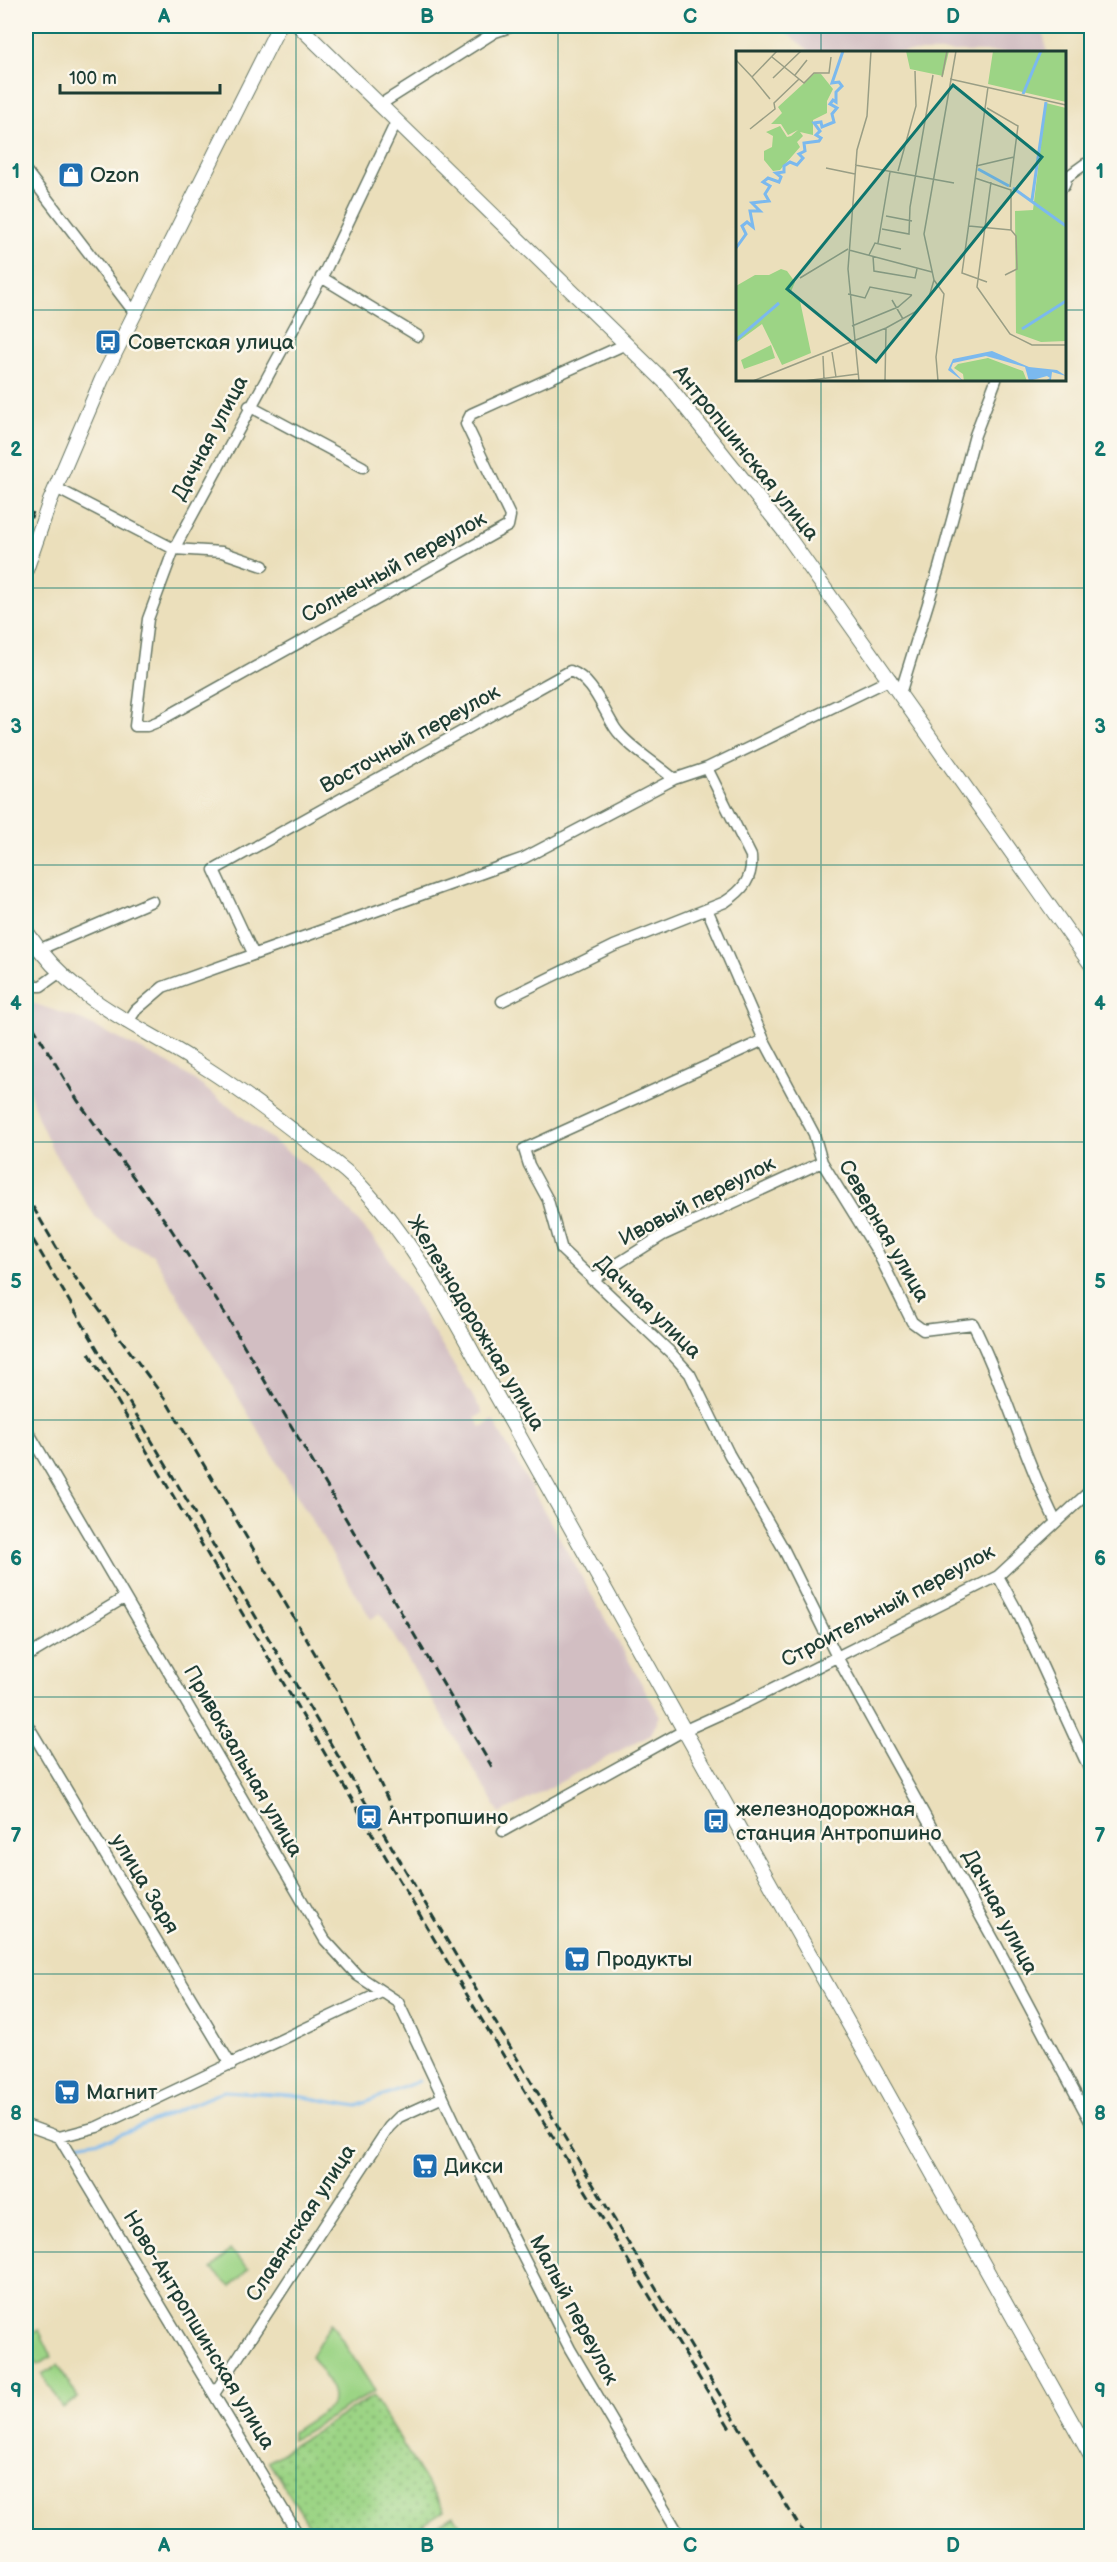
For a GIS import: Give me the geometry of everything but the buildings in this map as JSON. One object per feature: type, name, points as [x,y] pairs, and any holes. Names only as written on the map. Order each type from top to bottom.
[{"type":"street","points":[[26,570],[56,488],[134,312],[279,26]]},
{"type":"street","name":"Антропшинская улица","points":[[299,26],[667,384],[784,531],[891,679],[1092,966]]},
{"type":"street","points":[[381,104],[495,32],[513,26]]},
{"type":"street","name":"Дачная улица","points":[[135,726],[148,619],[174,549],[249,406],[321,277],[397,120]]},
{"type":"street","points":[[1066,182],[1067,177],[1085,164]]},
{"type":"street","points":[[26,171],[134,312]]},
{"type":"street","points":[[321,277],[418,336]]},
{"type":"street","name":"Солнечный переулок","points":[[135,726],[147,726],[157,722],[508,526],[510,516],[466,424],[471,414],[626,344]]},
{"type":"street","points":[[900,694],[939,568],[975,435],[996,381]]},
{"type":"street","points":[[249,406],[363,467]]},
{"type":"street","points":[[56,488],[174,549],[222,552],[262,566]]},
{"type":"street","name":"Восточный переулок","points":[[253,953],[214,870],[570,671],[581,675],[591,687],[616,731],[674,779]]},
{"type":"street","points":[[127,1023],[136,1010],[163,987],[524,858],[674,779],[707,768],[891,679]]},
{"type":"street","points":[[502,1001],[614,946],[725,902],[740,892],[749,880],[752,856],[707,768]]},
{"type":"street","points":[[38,950],[152,901]]},
{"type":"street","name":"Северная улица","points":[[707,909],[764,1040],[813,1134],[822,1162],[877,1251],[912,1322],[923,1330],[973,1324],[989,1355],[1040,1488],[1055,1520]]},
{"type":"street","name":"Железнодорожная улица","points":[[26,932],[58,973],[96,1004],[193,1060],[260,1105],[350,1175],[388,1216],[418,1260],[486,1377],[1092,2458]]},
{"type":"street","points":[[26,986],[41,986],[58,973]]},
{"type":"street","name":"Дачная улица","points":[[764,1040],[524,1149],[529,1165],[548,1200],[562,1250],[670,1352],[690,1374],[729,1454],[752,1491],[836,1655],[997,1946],[1092,2125]]},
{"type":"street","name":"Ивовый переулок","points":[[592,1280],[663,1235],[822,1162]]},
{"type":"street","name":"Привокзальная улица","points":[[26,1428],[325,1940],[357,1975],[398,2002],[443,2097]]},
{"type":"street","name":"Строительный переулок","points":[[503,1831],[683,1731],[747,1702],[836,1655],[998,1576],[1055,1520],[1092,1489]]},
{"type":"street","points":[[998,1576],[1016,1609],[1092,1774]]},
{"type":"street","points":[[26,1657],[124,1598]]},
{"type":"street","name":"улица Заря","points":[[26,1722],[231,2065]]},
{"type":"street","points":[[26,2125],[61,2141],[98,2127],[382,1992]]},
{"type":"street","name":"Славянская улица","points":[[214,2394],[388,2127],[399,2117],[443,2097]]},
{"type":"street","name":"Малый переулок","points":[[443,2097],[570,2349],[680,2536]]},
{"type":"street","name":"Ново-Антропшинская улица","points":[[61,2141],[299,2536]]},
{"type":"shaded area","points":[[777,26],[1042,26],[1047,51],[810,51]]},
{"type":"shaded area","points":[[26,1001],[77,1018],[168,1063],[193,1079],[319,1176],[383,1250],[483,1413],[475,1418],[481,1427],[493,1420],[660,1716],[651,1734],[500,1814],[380,1613],[371,1619],[153,1255],[124,1241],[96,1218],[53,1151],[38,1118],[26,1081]]},
{"type":"green space","points":[[230,2250],[249,2268],[231,2287],[212,2269]]},
{"type":"green space","points":[[331,2323],[375,2391],[292,2440],[292,2432],[332,2405],[330,2386],[311,2356]]},
{"type":"green space","points":[[39,2330],[52,2357],[37,2365],[26,2346],[26,2338]]},
{"type":"green space","points":[[58,2365],[78,2398],[63,2408],[42,2374]]},
{"type":"green space","points":[[373,2396],[444,2511],[406,2536],[316,2536],[268,2461]]},
{"type":"green space","points":[[454,2515],[467,2536],[422,2535]]},
{"type":"waterway","points":[[77,2144],[112,2138],[224,2091],[292,2095],[357,2106],[419,2081]]},
{"type":"waterway","points":[[26,2527],[31,2536]]},
{"type":"railway","points":[[26,531],[33,512]]},
{"type":"railway","points":[[26,1015],[78,1101],[171,1229],[226,1315],[492,1767]]},
{"type":"railway","points":[[26,1195],[69,1269]]},
{"type":"railway","points":[[26,1228],[494,2020],[805,2536]]},
{"type":"railway","points":[[72,1273],[165,1399],[337,1691],[394,1813]]},
{"type":"railway","points":[[89,1353],[480,2017],[731,2430]]},
{"type":"place","name":"Ozon","points":[[71,175]]},
{"type":"place","name":"Советская улица","points":[[108,342]]},
{"type":"place","name":"Антропшино","points":[[369,1817]]},
{"type":"place","name":"железнодорожная станция Антропшино","points":[[716,1821]]},
{"type":"place","name":"Продукты","points":[[577,1959]]},
{"type":"place","name":"Магнит","points":[[67,2092]]},
{"type":"place","name":"Дикси","points":[[425,2166]]}]
